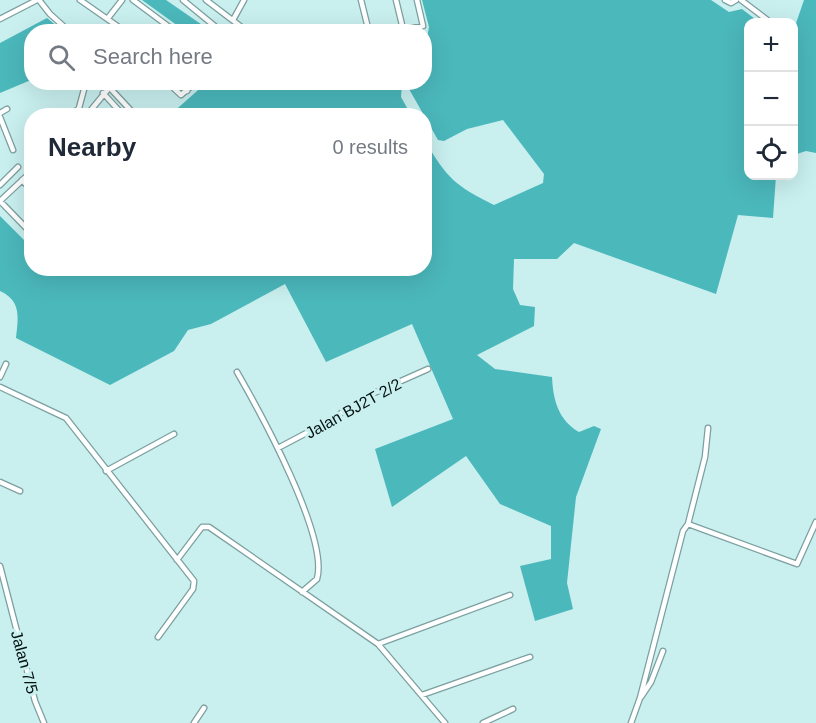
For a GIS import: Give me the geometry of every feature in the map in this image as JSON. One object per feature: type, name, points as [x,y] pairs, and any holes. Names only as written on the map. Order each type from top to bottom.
[{"type":"street","points":[[0,19],[38,0],[61,24]]},
{"type":"street","points":[[80,0],[116,24]]},
{"type":"street","points":[[90,6],[93,0]]},
{"type":"street","points":[[108,18],[122,0]]},
{"type":"street","points":[[133,0],[165,24]]},
{"type":"street","points":[[183,0],[212,24]]},
{"type":"street","points":[[206,0],[238,24]]},
{"type":"street","points":[[233,20],[244,0]]},
{"type":"street","points":[[361,0],[367,24]]},
{"type":"street","points":[[396,0],[402,24]]},
{"type":"street","points":[[417,0],[423,24]]},
{"type":"street","points":[[724,0],[731,3],[738,0],[764,18]]},
{"type":"street","points":[[79,108],[84,90]]},
{"type":"street","points":[[92,108],[106,90]]},
{"type":"street","points":[[116,90],[130,108]]},
{"type":"street","points":[[173,90],[182,95],[187,92]]},
{"type":"street","points":[[103,93],[117,108]]},
{"type":"street","points":[[7,109],[0,115],[14,150]]},
{"type":"street","points":[[0,185],[18,167]]},
{"type":"street","points":[[22,180],[0,201],[24,226]]},
{"type":"street","points":[[0,377],[6,364]]},
{"type":"street","name":"Jalan BJ2T 2/2","points":[[278,448],[331,420],[366,398],[428,369]]},
{"type":"street","points":[[237,372],[278,448],[305,517],[319,564],[317,579],[302,592]]},
{"type":"street","points":[[0,387],[66,418],[195,585],[158,637]]},
{"type":"street","points":[[630,723],[640,698],[683,531],[688,524],[705,457],[708,428]]},
{"type":"street","points":[[106,471],[174,434]]},
{"type":"street","points":[[0,482],[20,491]]},
{"type":"street","points":[[688,524],[797,564],[816,522]]},
{"type":"street","points":[[177,560],[202,527],[209,527],[378,645],[446,723]]},
{"type":"street","name":"Jalan 7/5","points":[[0,566],[44,723]]},
{"type":"street","points":[[378,645],[510,595]]},
{"type":"street","points":[[640,698],[651,682],[663,651]]},
{"type":"street","points":[[422,695],[530,657]]},
{"type":"street","points":[[194,723],[204,708]]},
{"type":"street","points":[[483,723],[513,709]]},
{"type":"shaded area","points":[[142,0],[166,0],[201,24],[175,24]]},
{"type":"shaded area","points":[[422,0],[711,0],[729,12],[742,9],[754,18],[744,18],[744,180],[776,180],[773,218],[738,215],[716,294],[574,243],[557,259],[514,259],[513,289],[520,305],[535,307],[534,326],[477,355],[495,369],[552,377],[555,401],[566,421],[579,432],[594,426],[601,429],[576,497],[567,583],[573,609],[535,621],[520,566],[551,559],[551,526],[500,504],[466,456],[392,507],[375,449],[453,419],[412,324],[326,362],[285,284],[211,324],[188,330],[174,351],[110,385],[16,338],[18,317],[15,305],[7,295],[0,291],[0,216],[24,240],[24,276],[432,276],[432,152],[453,180],[494,205],[543,183],[544,174],[503,120],[467,129],[444,141],[438,140],[432,129],[432,108],[420,108],[410,90],[432,90],[432,24],[428,24]]},
{"type":"shaded area","points":[[804,0],[816,0],[816,153],[806,151],[798,154],[798,18]]},
{"type":"shaded area","points":[[47,18],[54,24],[36,24]]},
{"type":"shaded area","points":[[24,30],[24,83],[0,93],[0,43]]},
{"type":"shaded area","points":[[198,90],[402,90],[401,97],[407,108],[178,108]]}]
